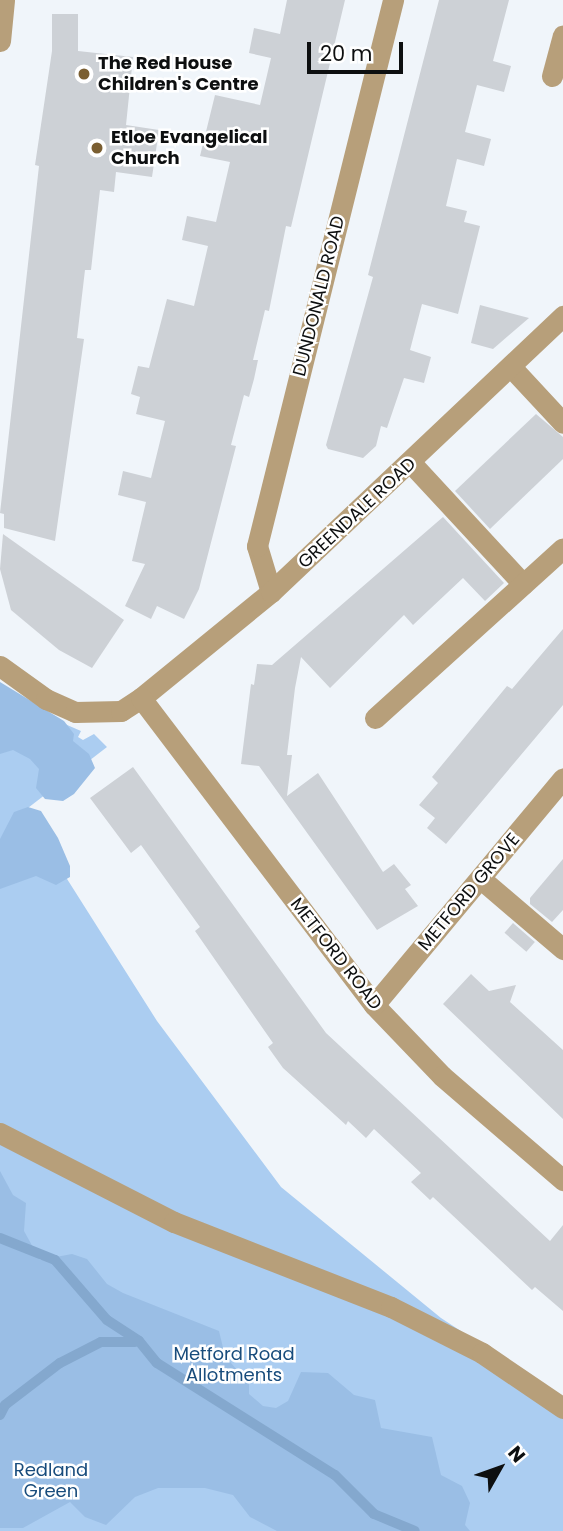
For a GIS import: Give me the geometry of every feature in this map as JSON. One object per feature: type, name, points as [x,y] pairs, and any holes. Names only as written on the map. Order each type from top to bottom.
[{"type":"street","points":[[0,41],[4,0]]},
{"type":"street","name":"DUNDONALD ROAD","points":[[271,592],[257,546],[393,0]]},
{"type":"street","points":[[552,76],[563,35]]},
{"type":"street","name":"GREENDALE ROAD","points":[[0,666],[46,699],[75,712],[121,711],[141,698],[271,592],[411,463],[563,316]]},
{"type":"street","points":[[511,367],[563,423]]},
{"type":"street","points":[[411,463],[523,584]]},
{"type":"street","points":[[375,718],[563,548]]},
{"type":"street","name":"METFORD ROAD","points":[[141,698],[374,1005],[442,1076],[563,1180]]},
{"type":"street","name":"METFORD GROVE","points":[[374,1005],[563,778]]},
{"type":"street","points":[[481,879],[563,949]]},
{"type":"street","points":[[0,1133],[174,1222],[391,1307],[482,1353],[563,1409]]},
{"type":"green space","points":[[0,682],[64,721],[74,734],[73,741],[89,754],[95,768],[74,794],[63,801],[45,799],[36,788],[39,769],[30,759],[13,750],[0,754]]},
{"type":"green space","name":"Metford Road Allotments","points":[[0,696],[81,731],[78,737],[83,740],[94,734],[107,747],[24,811],[157,1021],[281,1187],[441,1318],[563,1398],[563,1531],[0,1531]]},
{"type":"green space","points":[[28,807],[41,811],[58,838],[70,866],[70,877],[56,885],[36,876],[0,889],[0,839],[14,812]]},
{"type":"green space","name":"Redland Green","points":[[0,1171],[13,1195],[26,1203],[24,1231],[40,1260],[72,1254],[87,1259],[107,1284],[123,1293],[219,1331],[225,1356],[249,1384],[249,1394],[263,1406],[276,1408],[288,1401],[301,1372],[328,1373],[354,1395],[375,1400],[381,1428],[432,1437],[441,1475],[462,1486],[470,1503],[465,1525],[470,1531],[277,1531],[250,1517],[233,1495],[205,1488],[158,1488],[135,1497],[106,1525],[85,1517],[70,1502],[23,1528],[0,1528]]},
{"type":"building","points":[[287,0],[345,0],[291,227],[286,226],[269,311],[265,310],[253,360],[258,360],[254,379],[249,397],[244,395],[231,445],[236,446],[199,589],[184,619],[157,606],[151,619],[125,606],[145,564],[132,561],[146,502],[118,495],[123,471],[151,478],[165,421],[136,414],[140,397],[131,394],[138,366],[149,368],[167,299],[194,306],[208,246],[182,240],[187,216],[216,222],[230,162],[200,156],[215,95],[260,105],[271,58],[249,53],[254,28],[280,34]]},
{"type":"building","points":[[439,0],[509,0],[493,61],[511,66],[504,92],[477,85],[465,132],[491,139],[484,166],[457,159],[446,206],[467,211],[464,222],[480,226],[458,314],[422,304],[410,350],[431,357],[424,383],[404,378],[387,428],[381,426],[376,446],[363,458],[328,449],[326,445],[373,277],[368,275]]},
{"type":"building","points":[[52,14],[78,14],[78,51],[133,57],[126,125],[159,130],[152,177],[116,172],[114,192],[100,190],[91,270],[85,270],[77,338],[84,339],[55,541],[4,528],[4,514],[0,513],[39,166],[35,165],[52,51]]},
{"type":"building","points":[[480,305],[529,318],[493,349],[471,343]]},
{"type":"building","points":[[536,414],[563,437],[563,459],[490,529],[455,491]]},
{"type":"building","points":[[443,517],[504,583],[485,601],[463,578],[413,625],[404,615],[330,688],[301,657],[295,688],[287,755],[292,755],[287,796],[318,773],[383,872],[394,864],[411,885],[405,889],[418,906],[377,930],[259,766],[241,764],[251,684],[254,685],[257,664],[272,665]]},
{"type":"building","points":[[3,534],[124,620],[92,668],[59,650],[11,610],[0,569]]},
{"type":"building","points":[[563,629],[563,705],[446,844],[427,828],[435,818],[419,805],[438,783],[432,777],[507,686],[512,689]]},
{"type":"building","points":[[133,767],[326,1033],[550,1241],[563,1225],[563,1311],[535,1287],[532,1290],[433,1197],[430,1200],[411,1182],[421,1173],[374,1129],[366,1138],[348,1121],[346,1125],[283,1068],[268,1047],[273,1043],[195,931],[200,927],[141,845],[131,853],[90,798]]},
{"type":"building","points":[[563,859],[563,910],[552,922],[530,904],[530,898]]},
{"type":"building","points":[[513,923],[535,942],[526,952],[504,933]]},
{"type":"building","points":[[471,974],[489,991],[516,985],[510,1002],[563,1050],[563,1119],[443,1004]]},
{"type":"waterway","points":[[0,1238],[55,1260],[107,1320],[139,1341],[157,1363],[335,1475],[374,1514],[415,1531]]},
{"type":"waterway","points":[[0,1415],[5,1405],[60,1363],[101,1342],[135,1342]]},
{"type":"place","name":"The Red House Children's Centre","points":[[84,74]]},
{"type":"place","name":"Etloe Evangelical Church","points":[[97,148]]}]
